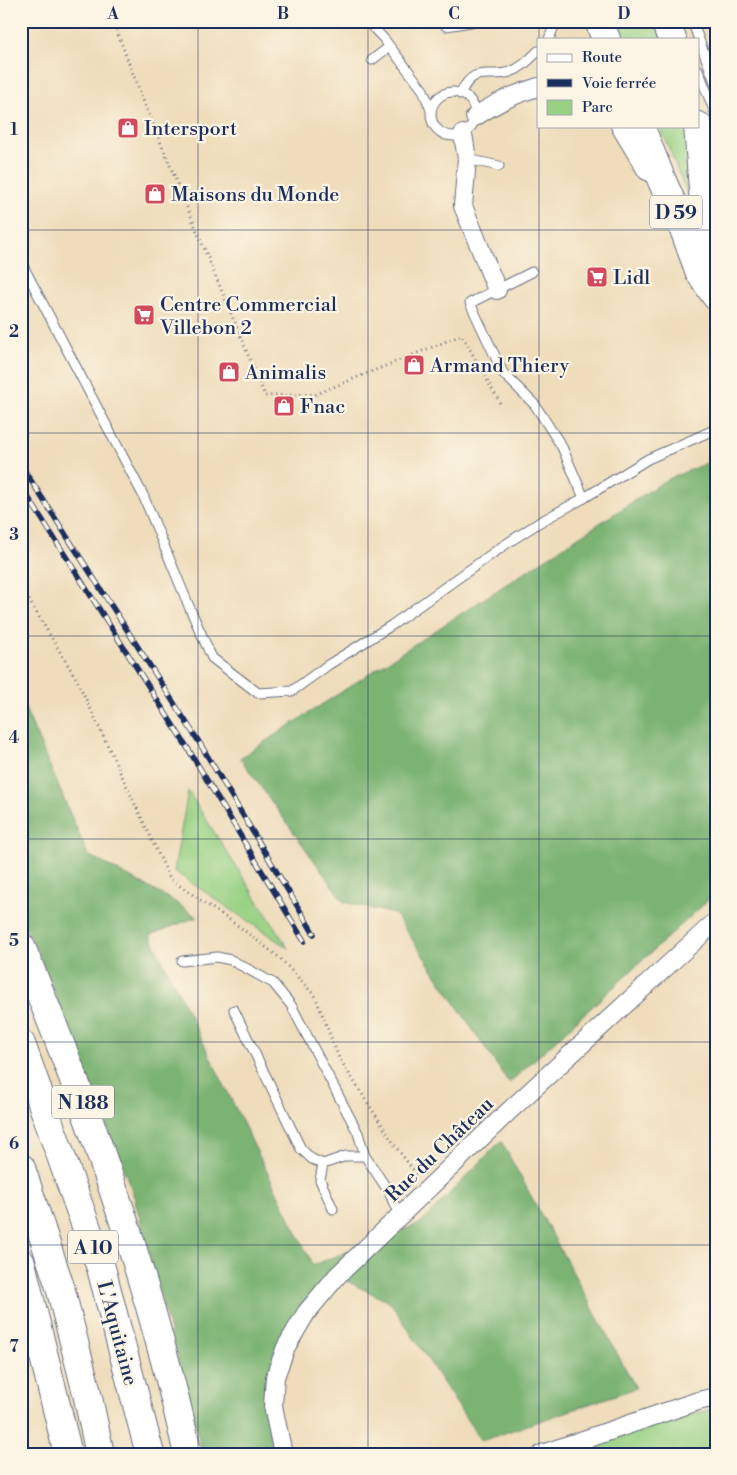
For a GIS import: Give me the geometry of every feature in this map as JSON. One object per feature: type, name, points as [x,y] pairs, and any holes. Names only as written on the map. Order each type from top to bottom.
[{"type":"main road","points":[[599,21],[606,38]]},
{"type":"main road","points":[[666,21],[672,38]]},
{"type":"main road","name":"D 59","points":[[641,128],[685,232],[700,273],[716,296]]},
{"type":"main road","name":"D 59","points":[[698,128],[706,229],[716,278]]},
{"type":"main road","name":"N 188","points":[[21,947],[59,1036],[136,1259],[188,1454]]},
{"type":"main road","name":"L'Aquitaine","points":[[21,1044],[101,1268],[150,1454]]},
{"type":"main road","name":"A 10","points":[[21,1168],[60,1287],[87,1393],[100,1454]]},
{"type":"main road","points":[[21,1263],[68,1454]]},
{"type":"street","points":[[475,117],[490,106],[513,95],[537,87]]},
{"type":"street","points":[[621,128],[685,232]]},
{"type":"street","points":[[464,134],[468,159],[463,206],[496,290]]},
{"type":"street","name":"Rue du Château","points":[[283,1454],[273,1406],[275,1377],[286,1347],[306,1313],[337,1276],[509,1111],[716,921]]},
{"type":"street","points":[[542,1454],[698,1401],[716,1397]]},
{"type":"lane","points":[[444,21],[446,26],[477,21]]},
{"type":"lane","points":[[549,38],[556,21]]},
{"type":"lane","points":[[692,21],[698,38]]},
{"type":"lane","points":[[369,22],[422,90],[432,110],[434,124],[443,134],[457,136],[464,134],[469,129],[475,117],[472,103],[460,94],[444,94],[422,90]]},
{"type":"lane","points":[[700,42],[716,85]]},
{"type":"lane","points":[[372,60],[389,47]]},
{"type":"lane","points":[[460,94],[465,84],[479,74],[509,72],[525,64],[537,52]]},
{"type":"lane","points":[[700,75],[716,115]]},
{"type":"lane","points":[[432,110],[434,103],[444,94]]},
{"type":"lane","points":[[468,159],[499,166]]},
{"type":"lane","points":[[21,262],[144,494],[212,658],[258,693],[292,691],[328,665],[392,625],[540,522],[648,459],[716,429]]},
{"type":"lane","points":[[532,272],[470,303],[503,373],[535,405],[562,447],[584,498]]},
{"type":"lane","points":[[182,962],[217,957],[231,960],[273,983],[291,1005],[358,1133],[365,1156],[389,1192],[395,1206],[402,1214]]},
{"type":"lane","points":[[234,1010],[301,1149],[312,1160],[323,1164],[346,1156],[365,1156]]},
{"type":"lane","points":[[323,1164],[320,1180],[333,1209]]},
{"type":"path","points":[[113,21],[141,95],[265,396],[316,394],[462,336],[501,406]]},
{"type":"path","points":[[21,587],[77,680],[170,880],[241,928],[280,958],[315,996],[339,1058],[396,1147],[428,1189]]},
{"type":"green space","points":[[616,21],[656,21],[662,38],[624,38]]},
{"type":"green space","points":[[661,128],[689,128],[698,221]]},
{"type":"green space","points":[[716,459],[716,893],[509,1083],[395,914],[344,902],[240,758],[666,480]]},
{"type":"green space","points":[[21,699],[88,855],[172,900],[197,917],[150,935],[313,1265],[421,1223],[501,1141],[636,1388],[481,1441],[391,1303],[337,1276],[275,1377],[282,1454],[203,1454],[133,1193],[45,969],[21,918]]},
{"type":"green space","points":[[188,791],[288,948],[174,871]]},
{"type":"green space","points":[[716,1408],[716,1454],[569,1454],[663,1422]]},
{"type":"railway","points":[[21,465],[199,742],[314,934]]},
{"type":"railway","points":[[21,486],[187,747],[304,941]]},
{"type":"place","name":"Intersport","points":[[128,128]]},
{"type":"place","name":"Maisons du Monde","points":[[155,194]]},
{"type":"place","name":"Lidl","points":[[597,277]]},
{"type":"place","name":"Centre Commercial Villebon 2","points":[[144,315]]},
{"type":"place","name":"Armand Thiery","points":[[414,365]]},
{"type":"place","name":"Animalis","points":[[229,372]]},
{"type":"place","name":"Fnac","points":[[284,406]]}]
